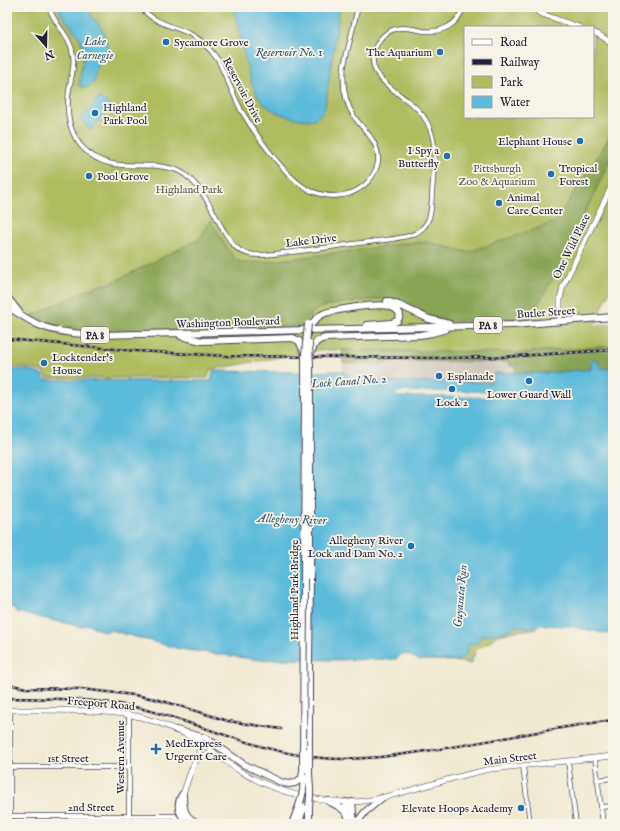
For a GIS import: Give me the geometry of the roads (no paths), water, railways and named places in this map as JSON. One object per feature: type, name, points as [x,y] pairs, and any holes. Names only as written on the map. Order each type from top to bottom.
[{"type":"highway","name":"PA 8","points":[[7,297],[22,316]]},
{"type":"highway","points":[[309,326],[313,316],[324,309],[380,301],[395,304],[429,319],[457,326]]},
{"type":"highway","points":[[375,305],[393,307],[399,311],[400,315],[398,320],[391,323],[309,326],[318,316],[328,312],[375,305]]},
{"type":"highway","name":"Washington Boulevard","points":[[7,306],[32,322],[48,328],[83,334],[111,336],[309,326],[457,326]]},
{"type":"highway","name":"Butler Street","points":[[457,326],[513,325],[613,317]]},
{"type":"highway","name":"Highland Park Bridge","points":[[292,824],[310,797],[310,787],[306,772],[310,577],[307,354],[310,335],[309,326]]},
{"type":"highway","points":[[171,334],[202,341],[293,338],[299,342],[307,354],[317,341],[326,338],[420,335],[457,326]]},
{"type":"highway","points":[[176,730],[205,738],[244,764],[283,783],[294,783],[302,778],[306,772]]},
{"type":"highway","name":"Highland Park Bridge","points":[[298,824],[305,804],[303,791],[304,775],[306,772]]},
{"type":"highway","points":[[183,794],[180,799],[179,808],[184,818],[192,824]]},
{"type":"highway","points":[[183,794],[183,804],[186,814],[190,819],[200,824]]},
{"type":"highway","points":[[355,824],[365,812],[385,797]]},
{"type":"highway","points":[[328,801],[344,810],[350,820],[350,824]]},
{"type":"highway","points":[[347,814],[349,802]]},
{"type":"highway","points":[[349,802],[355,824]]},
{"type":"highway","points":[[305,804],[309,824]]},
{"type":"main road","points":[[534,7],[542,14],[576,26]]},
{"type":"main road","points":[[594,32],[613,44]]},
{"type":"main road","name":"One Wild Place","points":[[560,321],[560,299],[563,286],[613,183]]},
{"type":"main road","name":"Freeport Road","points":[[9,710],[69,710],[128,714],[151,720],[176,730],[201,744],[240,771],[267,785],[298,796],[328,801],[349,802],[366,801],[411,790]]},
{"type":"main road","points":[[183,794],[200,753],[201,744]]},
{"type":"main road","points":[[193,768],[197,751],[201,744]]},
{"type":"main road","points":[[197,761],[203,756],[215,753]]},
{"type":"main road","name":"Main Street","points":[[411,790],[491,769],[613,756]]},
{"type":"street","name":"Lake Drive","points":[[49,7],[52,16],[67,36],[72,46],[74,64],[68,98],[68,115],[73,134],[82,147],[94,157],[108,163],[123,166],[166,167],[184,174],[202,193],[233,245],[242,252],[260,255],[413,235],[423,229],[430,215],[431,208],[434,154],[432,134],[426,120],[417,109],[385,84],[377,74],[373,64],[373,55],[378,41],[387,32],[397,28],[428,31],[441,30],[455,22],[463,7]]},
{"type":"street","name":"Reservoir Drive","points":[[141,7],[148,15],[156,20],[192,35],[206,46],[220,65],[237,102],[247,120],[265,146],[294,179],[305,188],[316,193],[332,196],[354,192],[363,186],[374,174],[378,162],[377,152],[373,141],[369,133],[355,117],[345,96],[343,75],[344,65],[358,7]]},
{"type":"street","points":[[9,710],[10,824]]},
{"type":"street","name":"Western Avenue","points":[[128,714],[129,824]]},
{"type":"street","points":[[595,758],[603,824]]},
{"type":"street","points":[[568,761],[576,824]]},
{"type":"street","points":[[523,766],[530,824]]},
{"type":"street","name":"1st Street","points":[[9,767],[128,767]]},
{"type":"street","points":[[597,780],[613,778]]},
{"type":"street","points":[[601,807],[613,806]]},
{"type":"street","name":"2nd Street","points":[[9,816],[176,816],[180,824]]},
{"type":"water","name":"Lake Carnegie","points":[[58,7],[87,7],[105,36],[108,50],[99,64],[93,84],[90,86],[83,87],[79,85],[83,60],[82,43],[77,34],[61,14]]},
{"type":"water","name":"Reservoir No. 1","points":[[231,7],[340,7],[325,107],[318,117],[309,120],[287,116],[267,107],[261,100],[248,72],[236,17]]},
{"type":"water","name":"Highland Park Pool","points":[[99,97],[111,106],[91,130],[80,120]]},
{"type":"water","name":"Allegheny River","points":[[597,359],[601,368],[613,369],[613,634],[569,626],[541,625],[529,628],[518,626],[504,632],[480,637],[478,643],[469,644],[466,654],[462,659],[454,661],[420,660],[406,654],[402,654],[397,659],[259,660],[180,649],[110,630],[105,632],[87,624],[82,627],[16,612],[14,608],[7,606],[7,370],[26,369],[43,375],[45,380],[211,381],[213,371],[343,371],[348,374],[349,382],[493,382],[494,373],[547,373],[591,369],[590,361]],"holes":[[[507,392],[507,397],[398,396],[396,393]]]},
{"type":"waterway","name":"Guyasuta Run","points":[[466,654],[469,658],[470,664]]},
{"type":"railway","points":[[7,339],[136,351],[227,356],[444,358],[501,357],[613,350]]},
{"type":"railway","points":[[7,684],[26,688],[81,689],[134,695],[155,699],[228,721],[281,729]]},
{"type":"railway","points":[[7,698],[75,700],[126,705],[165,715],[276,750],[299,755],[335,759],[374,758],[413,753],[613,720]]},
{"type":"place","name":"Sycamore Grove","points":[[166,42]]},
{"type":"place","name":"The Aquarium","points":[[440,52]]},
{"type":"place","name":"Highland Park Pool","points":[[95,113]]},
{"type":"place","name":"Elephant House","points":[[580,141]]},
{"type":"place","name":"I Spy a Butterfly","points":[[447,156]]},
{"type":"place","name":"Tropical Forest","points":[[551,174]]},
{"type":"place","name":"Pool Grove","points":[[89,176]]},
{"type":"place","name":"Animal Care Center","points":[[499,203]]},
{"type":"place","name":"Locktender's House","points":[[44,363]]},
{"type":"place","name":"Esplanade","points":[[439,376]]},
{"type":"place","name":"Lower Guard Wall","points":[[529,381]]},
{"type":"place","name":"Lock 2","points":[[452,389]]},
{"type":"place","name":"Allegheny River Lock and Dam No. 2","points":[[411,546]]},
{"type":"place","name":"MedExpress Urgernt Care","points":[[156,749]]},
{"type":"place","name":"Elevate Hoops Academy","points":[[521,808]]},
{"type":"park label","name":"Pittsburgh Zoo & Aquarium","points":[[497,174]]},
{"type":"park label","name":"Highland Park","points":[[189,189]]},
{"type":"water label","name":"Lock Canal No. 2","points":[[349,381]]}]
